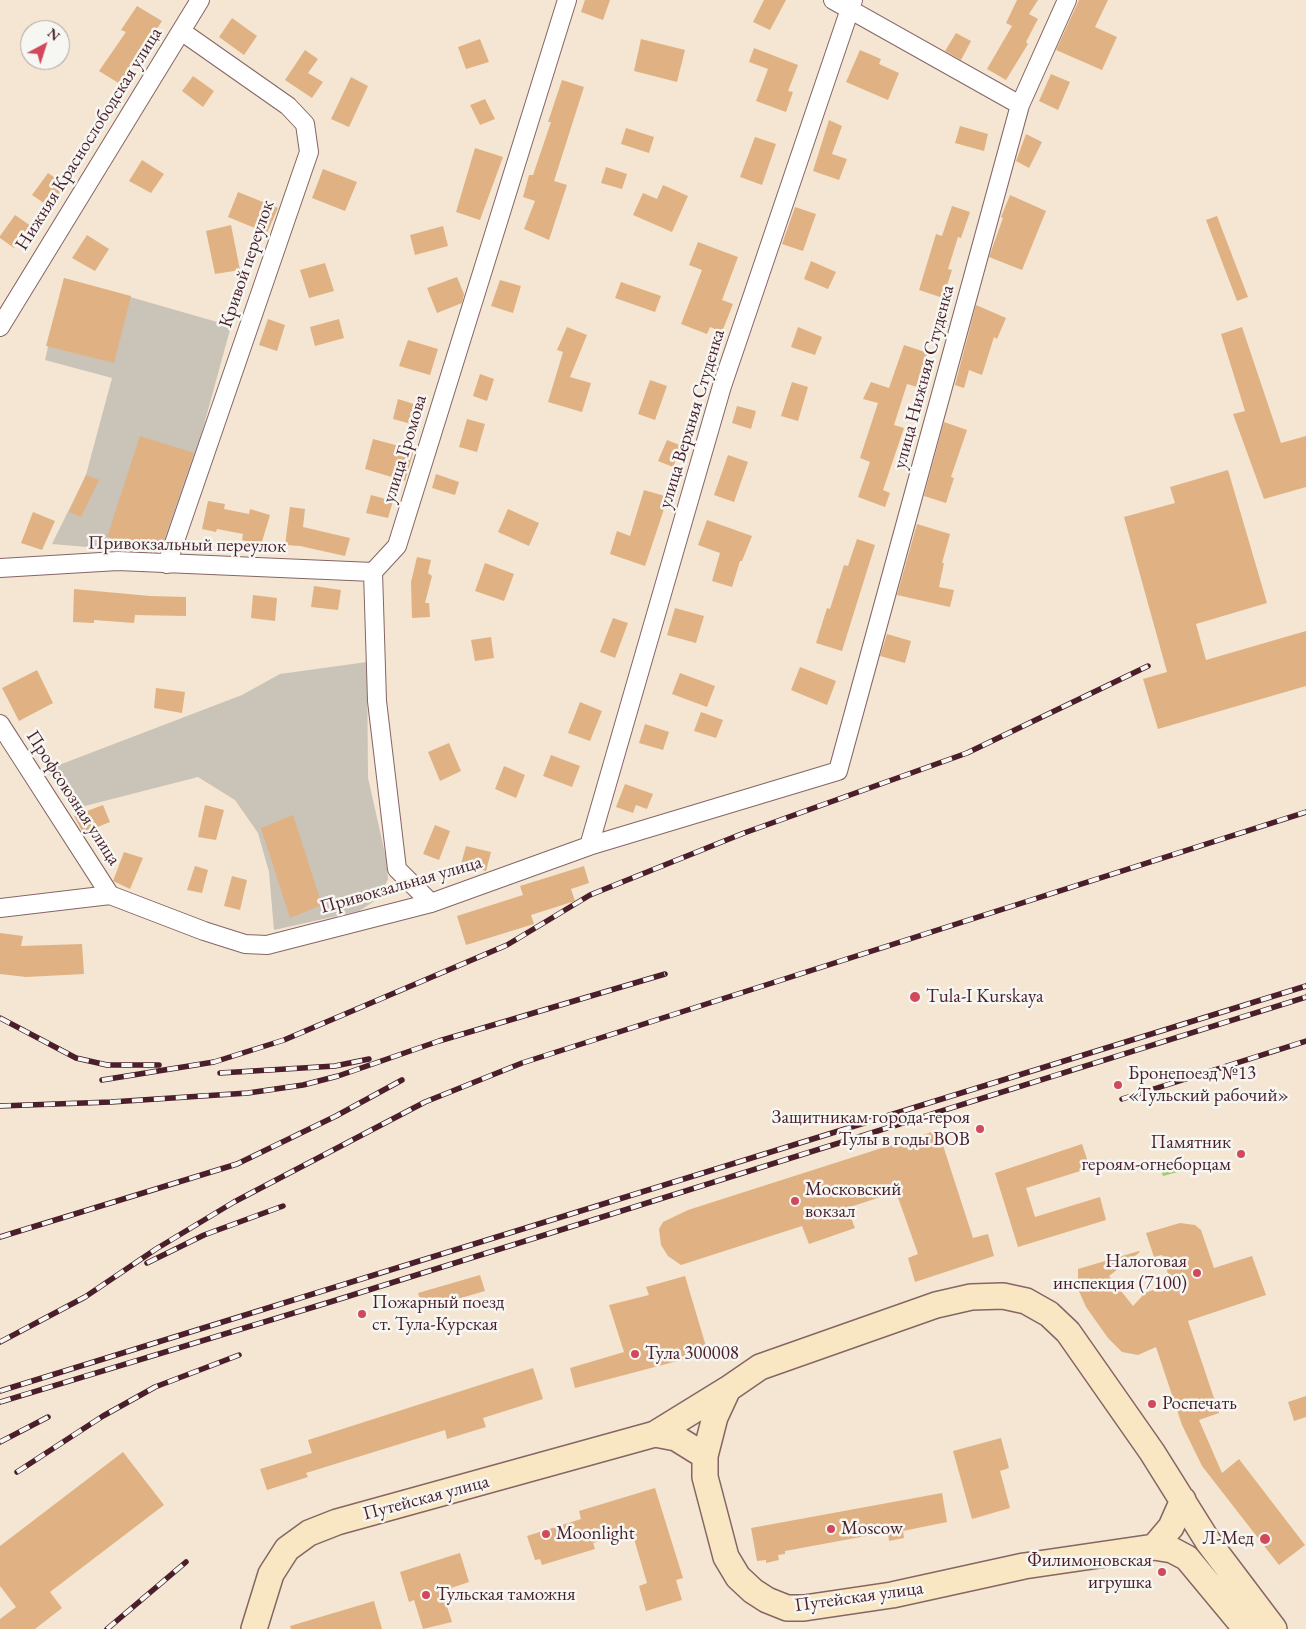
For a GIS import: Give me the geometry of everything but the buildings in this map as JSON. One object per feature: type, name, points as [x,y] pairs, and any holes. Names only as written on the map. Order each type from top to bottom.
[{"type":"street","name":"Нижняя Краснослободская улица","points":[[0,327],[200,0]]},
{"type":"street","name":"улица Громова","points":[[373,572],[397,546],[567,0]]},
{"type":"street","points":[[833,0],[851,4],[1020,105]]},
{"type":"street","name":"улица Нижняя Cтуденкa","points":[[838,771],[1020,105],[1067,0]]},
{"type":"street","name":"улица Верхняя Cтуденка","points":[[589,846],[722,386],[851,4]]},
{"type":"street","name":"Кривой переулок","points":[[167,564],[309,152],[305,124],[288,106],[181,32]]},
{"type":"street","name":"Привокзальный переулок","points":[[0,568],[118,562],[373,572]]},
{"type":"street","points":[[373,572],[377,701],[397,869],[431,903]]},
{"type":"street","name":"Профсоюзная улица","points":[[0,724],[110,895]]},
{"type":"street","name":"Привокзальная улица","points":[[0,908],[110,895],[204,931],[245,944],[267,945],[431,903],[589,846],[838,771]]},
{"type":"street","points":[[655,1434],[728,1390],[760,1367],[936,1305],[979,1297],[1003,1296],[1026,1301],[1049,1314],[1068,1332],[1183,1500],[1222,1562],[1274,1629]]},
{"type":"street","name":"Путейская улица","points":[[728,1390],[715,1417],[704,1456],[705,1477],[726,1557],[738,1576],[753,1591],[767,1600],[787,1608],[804,1608],[892,1595],[1024,1566],[1154,1547]]},
{"type":"street","points":[[655,1434],[676,1438],[704,1456]]},
{"type":"street","name":"Путейская улица","points":[[254,1629],[271,1574],[287,1549],[309,1533],[337,1522],[655,1434]]},
{"type":"street","points":[[1154,1547],[1171,1527],[1183,1500]]},
{"type":"street","points":[[1154,1547],[1172,1550],[1187,1558],[1246,1629]]},
{"type":"shaded area","points":[[64,278],[231,326],[196,454],[164,552],[116,540],[111,549],[52,544],[86,475],[112,378],[45,360]]},
{"type":"shaded area","points":[[367,662],[368,778],[386,858],[388,879],[379,898],[359,911],[274,930],[269,872],[258,833],[235,800],[198,777],[73,809],[46,770],[242,695],[280,674]]},
{"type":"green space","points":[[1174,1160],[1178,1172],[1163,1176],[1159,1165]]},
{"type":"railway","points":[[102,1080],[214,1062],[284,1040],[507,945],[590,895],[744,833],[967,753],[1148,666]]},
{"type":"railway","points":[[0,1342],[85,1297],[156,1249],[234,1202],[425,1102],[522,1063],[1306,812]]},
{"type":"railway","points":[[0,1106],[111,1102],[248,1093],[303,1085],[338,1076],[439,1041],[665,974]]},
{"type":"railway","points":[[0,1391],[1306,986]]},
{"type":"railway","points":[[0,1402],[330,1302],[1306,997]]},
{"type":"railway","points":[[0,1018],[76,1058],[107,1065],[159,1065]]},
{"type":"railway","points":[[1122,1099],[1306,1041]]},
{"type":"railway","points":[[220,1073],[335,1066],[369,1059]]},
{"type":"railway","points":[[0,1237],[237,1164],[336,1116],[402,1080]]},
{"type":"railway","points":[[147,1263],[204,1235],[283,1206]]},
{"type":"railway","points":[[17,1472],[103,1416],[155,1387],[239,1355]]},
{"type":"railway","points":[[0,1442],[48,1417]]},
{"type":"railway","points":[[107,1629],[186,1562]]},
{"type":"place","name":"Tula-I Kurskaya","points":[[915,997]]},
{"type":"place","name":"Бронепоезд №13 «Тульский рабочий»","points":[[1118,1085]]},
{"type":"place","name":"Защитникам города-героя Тулы в годы ВОВ","points":[[980,1129]]},
{"type":"place","name":"Памятник героям-огнеборцам","points":[[1241,1154]]},
{"type":"place","name":"Московский вокзал","points":[[795,1201]]},
{"type":"place","name":"Налоговая инспекция (7100)","points":[[1197,1273]]},
{"type":"place","name":"Пожарный поезд ст. Тула-Курская","points":[[362,1314]]},
{"type":"place","name":"Тула 300008","points":[[635,1354]]},
{"type":"place","name":"Роспечать","points":[[1152,1404]]},
{"type":"place","name":"Moscow","points":[[831,1529]]},
{"type":"place","name":"Moonlight","points":[[546,1534]]},
{"type":"place","name":"Л-Мед","points":[[1265,1539]]},
{"type":"place","name":"Филимоновская игрушка","points":[[1162,1572]]},
{"type":"place","name":"Тульская таможня","points":[[426,1595]]}]
